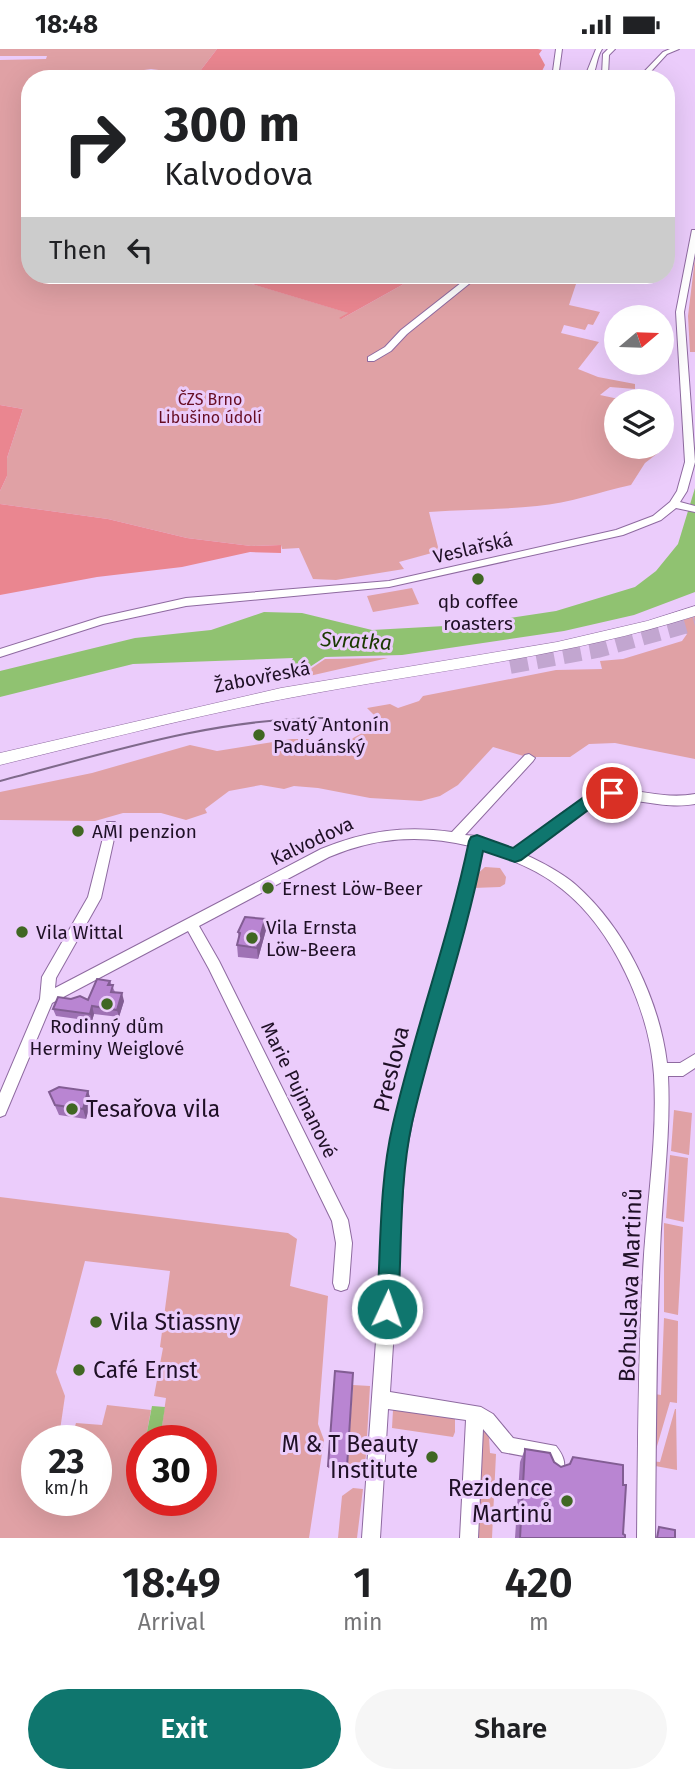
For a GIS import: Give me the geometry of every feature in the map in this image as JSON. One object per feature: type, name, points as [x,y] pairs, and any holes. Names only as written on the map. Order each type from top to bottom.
[{"type":"highway","name":"Žabovřeská","points":[[0,759],[284,693],[617,634],[695,611]]},
{"type":"highway","name":"Žabovřeská","points":[[0,771],[258,709],[510,665]]},
{"type":"street","points":[[556,70],[559,49]]},
{"type":"street","points":[[593,70],[599,49]]},
{"type":"street","points":[[605,70],[607,54],[612,49]]},
{"type":"street","points":[[649,70],[665,53],[676,49]]},
{"type":"street","points":[[691,508],[674,504],[682,491],[690,462],[680,312],[695,232]]},
{"type":"street","points":[[371,359],[387,349],[404,332],[465,284]]},
{"type":"street","name":"Veslařská","points":[[0,653],[101,621],[186,602],[356,588],[415,579],[629,531],[657,518],[674,504]]},
{"type":"street","points":[[456,836],[529,758]]},
{"type":"street","points":[[515,856],[558,823],[601,796],[624,794],[677,804],[695,799]]},
{"type":"street","points":[[0,1111],[47,999],[49,977],[94,898],[111,825]]},
{"type":"street","name":"Kalvodova","points":[[47,999],[349,842],[374,835],[403,833],[456,836],[515,856],[570,887],[603,927],[628,967],[646,1005],[661,1070]]},
{"type":"street","name":"Preslova","points":[[371,1538],[400,1136],[435,998],[465,900],[477,841]]},
{"type":"street","name":"Marie Pujmanové","points":[[190,923],[214,965],[340,1220],[344,1243],[341,1283]]},
{"type":"street","points":[[661,1070],[683,1069],[695,1060]]},
{"type":"street","name":"Bohuslava Martinů","points":[[646,1538],[652,1248],[662,1099],[661,1070]]},
{"type":"street","points":[[382,1399],[475,1413],[487,1420],[508,1446],[550,1453],[555,1458],[556,1468]]},
{"type":"street","points":[[466,1526],[468,1472],[475,1413]]},
{"type":"green space","name":"ČZS Brno Libušino údolí","points":[[0,49],[217,49],[201,70],[21,70],[21,284],[252,284],[349,313],[341,319],[403,284],[576,284],[569,305],[600,312],[593,325],[588,324],[585,330],[564,325],[561,333],[599,342],[578,369],[598,377],[635,384],[635,389],[610,387],[604,389],[600,395],[604,396],[604,459],[650,459],[631,485],[573,500],[549,505],[429,512],[439,551],[399,562],[404,569],[336,580],[313,579],[299,548],[282,549],[281,545],[251,546],[187,538],[108,519],[0,504],[0,491],[7,476],[7,458],[23,409],[0,405],[0,60],[46,59],[47,56],[0,56]]},
{"type":"green space","points":[[695,258],[695,352],[690,352],[688,316]]},
{"type":"green space","points":[[412,588],[419,604],[373,612],[367,596]]},
{"type":"green space","points":[[695,616],[695,759],[615,743],[589,744],[570,757],[527,757],[493,747],[458,785],[440,796],[421,801],[370,798],[318,788],[294,786],[284,789],[261,785],[229,791],[205,809],[207,813],[186,820],[161,813],[123,813],[95,821],[0,820],[0,792],[92,773],[190,745],[217,751],[308,739],[324,754],[364,732],[377,718],[367,708],[390,704],[398,708],[419,701],[423,696],[556,670],[602,669],[600,661],[623,659],[682,641],[687,634],[672,624]]},
{"type":"green space","points":[[388,658],[305,677],[303,674],[325,659]]},
{"type":"green space","points":[[485,867],[500,868],[506,877],[505,884],[500,887],[473,888],[475,876]]},
{"type":"green space","points":[[674,1110],[692,1113],[689,1155],[671,1151]]},
{"type":"green space","points":[[670,1155],[688,1158],[684,1222],[666,1218]]},
{"type":"green space","points":[[0,1197],[288,1233],[297,1239],[290,1286],[328,1296],[318,1424],[324,1440],[309,1538],[0,1538]],"holes":[[[85,1261],[170,1271],[160,1347],[163,1348],[154,1396],[166,1398],[162,1425],[217,1425],[217,1516],[126,1516],[126,1425],[148,1425],[151,1410],[107,1405],[102,1425],[112,1425],[112,1516],[21,1516],[21,1425],[61,1425],[65,1396],[56,1372]]]},
{"type":"green space","points":[[664,1223],[683,1227],[678,1315],[664,1312]]},
{"type":"green space","points":[[664,1318],[678,1321],[677,1403],[670,1402],[655,1453],[655,1394],[661,1395]]},
{"type":"green space","points":[[353,1385],[370,1386],[365,1470],[347,1469]]},
{"type":"green space","points":[[398,1407],[455,1418],[453,1437],[392,1428],[393,1410]]},
{"type":"green space","points":[[675,1409],[677,1470],[650,1465],[650,1461],[660,1462]]},
{"type":"green space","points":[[481,1425],[489,1438],[490,1453],[496,1454],[492,1538],[474,1538]]},
{"type":"green space","points":[[353,1488],[363,1489],[357,1538],[338,1538],[342,1496]]},
{"type":"shaded area","points":[[217,49],[538,49],[542,50],[539,54],[545,65],[542,70],[201,70]]},
{"type":"shaded area","points":[[252,284],[403,284],[339,318],[348,313]]},
{"type":"shaded area","points":[[0,405],[23,409],[7,458],[7,476],[0,491]]},
{"type":"shaded area","points":[[0,504],[108,519],[187,538],[251,546],[281,545],[281,553],[250,552],[182,567],[97,577],[0,595]]},
{"type":"water","name":"Svratka","points":[[695,488],[695,592],[634,615],[564,631],[402,655],[325,657],[296,676],[288,669],[293,658],[133,664],[0,697],[0,671],[135,638],[211,630],[264,612],[302,613],[372,630],[463,625],[556,611],[635,587],[656,571],[678,544]]},
{"type":"water","points":[[152,1406],[165,1407],[162,1425],[148,1425]]},
{"type":"building","points":[[245,917],[265,919],[257,948],[237,945],[238,932]]},
{"type":"building","points":[[97,979],[110,981],[108,985],[113,985],[111,992],[122,993],[117,1010],[92,1006],[90,1014],[53,1009],[58,997],[71,999],[80,996],[88,1000]]},
{"type":"building","points":[[59,1087],[88,1091],[83,1109],[55,1105],[49,1092]]},
{"type":"building","points":[[335,1371],[353,1373],[347,1467],[328,1466]]},
{"type":"building","name":"Rezidence Martinů","points":[[525,1449],[550,1453],[554,1462],[561,1467],[570,1464],[573,1457],[623,1465],[623,1485],[626,1485],[625,1538],[520,1538]]},
{"type":"building","points":[[659,1527],[675,1530],[675,1538],[657,1538]]},
{"type":"tunnel","points":[[510,665],[597,649],[695,622]]},
{"type":"tram line","points":[[0,781],[200,731],[240,724],[323,718]]},
{"type":"place","name":"qb coffee roasters","points":[[478,579]]},
{"type":"place","name":"svatý Antonín Paduánský","points":[[259,735]]},
{"type":"place","name":"AMI penzion","points":[[78,831]]},
{"type":"place","name":"Ernest Löw-Beer","points":[[268,888]]},
{"type":"place","name":"Vila Wittal","points":[[22,932]]},
{"type":"place","name":"Vila Ernsta Löw-Beera","points":[[252,938]]},
{"type":"place","name":"Rodinný dům Herminy Weiglové","points":[[107,1004]]},
{"type":"place","name":"Tesařova vila","points":[[72,1109]]},
{"type":"place","name":"Vila Stiassny","points":[[96,1322]]},
{"type":"place","name":"Café Ernst","points":[[79,1370]]},
{"type":"place","name":"M & T Beauty Institute","points":[[432,1457]]},
{"type":"place","name":"Rezidence Martinů","points":[[567,1501]]},
{"type":"route","points":[[387,1309],[397,1158],[402,1125],[435,998],[465,900],[477,841],[515,856],[526,845],[590,801],[612,793]]}]
